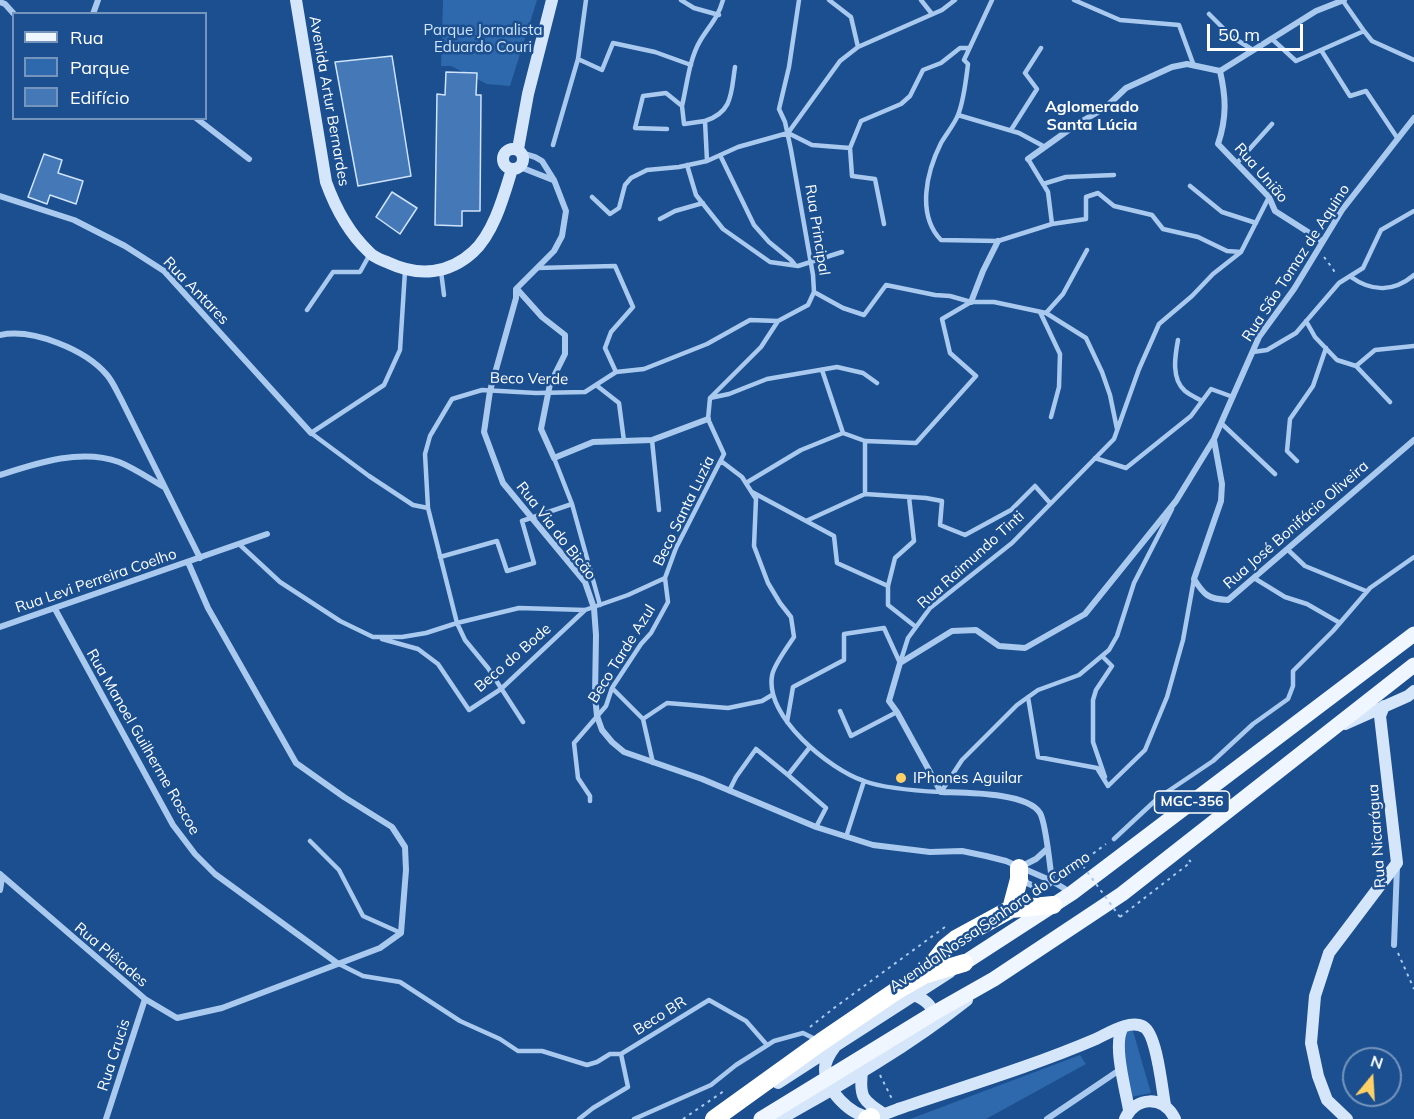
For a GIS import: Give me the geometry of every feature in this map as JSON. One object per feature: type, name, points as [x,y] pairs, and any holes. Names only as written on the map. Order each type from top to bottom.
[{"type":"highway","points":[[1011,909],[1019,879],[1019,868]]},
{"type":"highway","points":[[924,975],[945,948],[956,939],[1011,909],[1053,905]]},
{"type":"highway","name":"MGC-356","points":[[714,1119],[829,1043],[924,975],[964,963]]},
{"type":"main road","name":"Avenida Nossa Senhora do Carmo","points":[[964,963],[1072,893],[1414,634]]},
{"type":"main road","name":"MGC-356","points":[[761,1119],[830,1084],[934,1020],[1122,894],[1414,665]]},
{"type":"street","name":"Avenida Artur Bernardes","points":[[296,0],[326,182],[332,198],[352,232],[370,254],[405,271],[441,271],[451,267],[475,251],[498,214],[512,167]]},
{"type":"street","points":[[512,167],[523,163],[516,150],[552,0]]},
{"type":"street","points":[[1028,159],[1105,108],[1126,88],[1172,66],[1187,64],[1220,71],[1316,11],[1344,0]]},
{"type":"street","points":[[0,2],[12,12]]},
{"type":"street","name":"Rua União","points":[[1220,71],[1226,97],[1222,134],[1218,144],[1269,197],[1275,211],[1322,241]]},
{"type":"street","name":"Rua São Tomaz de Aquino","points":[[900,663],[952,632],[976,630],[999,646],[1025,648],[1085,614],[1176,501],[1214,439],[1259,337],[1294,289],[1342,210],[1398,139],[1412,126],[1414,118]]},
{"type":"street","points":[[199,120],[249,159]]},
{"type":"street","points":[[554,180],[512,167],[502,157],[516,150],[542,161],[554,180],[566,211],[562,236],[554,251],[516,289],[542,317],[565,335],[565,354],[550,384],[541,429],[554,458],[593,442],[652,440],[708,419]]},
{"type":"street","name":"Rua Antares","points":[[0,196],[74,220],[125,246],[164,271],[311,434]]},
{"type":"street","points":[[972,302],[983,271],[998,241]]},
{"type":"street","name":"Rua Via do Bicão","points":[[516,289],[516,298],[490,391],[484,432],[503,483],[585,582],[597,606],[597,716],[602,730],[624,752],[702,779],[816,827],[873,845],[902,850],[962,851],[996,858],[1052,881],[1072,893]]},
{"type":"street","points":[[0,335],[7,333],[36,337],[62,344],[91,360],[108,376],[200,558]]},
{"type":"street","points":[[1194,579],[1221,501],[1222,484],[1214,439]]},
{"type":"street","name":"Rua José Bonifácio Oliveira","points":[[1194,579],[1204,595],[1217,600],[1228,600],[1414,440]]},
{"type":"street","points":[[0,475],[32,464],[90,456],[119,463],[165,488]]},
{"type":"street","name":"Rua Levi Perreira Coelho","points":[[0,627],[267,534]]},
{"type":"street","points":[[188,562],[208,608],[296,763],[392,827],[405,848],[406,870],[401,933]]},
{"type":"street","name":"Rua Manoel Guilherme Roscoe","points":[[55,609],[173,825],[195,854],[215,874],[337,963]]},
{"type":"street","name":"Rua Raimundo Tinti","points":[[900,663],[889,701],[941,792]]},
{"type":"street","points":[[1332,729],[1408,696],[1414,691]]},
{"type":"street","name":"Rua Nicarágua","points":[[1384,706],[1380,716],[1397,863],[1394,945]]},
{"type":"street","points":[[1364,716],[1382,726]]},
{"type":"street","points":[[941,792],[993,795],[1026,802],[1038,810],[1044,820],[1052,881]]},
{"type":"street","points":[[1019,868],[1036,859],[1047,849]]},
{"type":"street","points":[[1347,1119],[1327,1100],[1318,1076],[1311,1043],[1315,996],[1329,953],[1397,863]]},
{"type":"street","name":"Rua Via do Bicão","points":[[1019,868],[1026,883],[1035,887],[1047,887],[1052,881]]},
{"type":"street","points":[[0,890],[1,876]]},
{"type":"street","name":"Rua Plêiades","points":[[1,876],[145,999],[177,1018],[222,1008],[380,948],[401,933]]},
{"type":"street","name":"Avenida Nossa Senhora do Carmo","points":[[721,1119],[829,1043],[914,995],[964,963]]},
{"type":"street","points":[[914,995],[931,1005],[934,1020]]},
{"type":"street","name":"Rua Crucis","points":[[106,1119],[145,999]]},
{"type":"street","name":"MGC-356","points":[[780,1119],[830,1084],[862,1072],[934,1020]]},
{"type":"street","points":[[829,1043],[825,1068],[830,1084],[851,1109],[874,1116],[1086,1043],[1123,1027],[1137,1025],[1147,1029],[1150,1033],[1165,1105]]},
{"type":"street","points":[[1123,1027],[1119,1036],[1119,1050],[1127,1115]]},
{"type":"street","points":[[1086,1043],[1107,1045],[1119,1050]]},
{"type":"street","points":[[1047,1119],[1122,1068]]},
{"type":"street","points":[[862,1072],[861,1094],[870,1105],[874,1116]]},
{"type":"street","points":[[1127,1115],[1135,1105],[1150,1100],[1165,1105],[1175,1119]]},
{"type":"lane","points":[[554,145],[578,59],[586,0]]},
{"type":"lane","points":[[681,0],[694,8],[719,15]]},
{"type":"lane","points":[[723,0],[719,15],[700,42],[691,65],[682,106],[684,124],[718,117],[729,104],[735,67]]},
{"type":"lane","name":"Rua Principal","points":[[777,321],[808,305],[814,292],[811,262],[788,133],[779,109],[789,67],[799,0]]},
{"type":"lane","points":[[829,0],[850,17],[858,47]]},
{"type":"lane","points":[[921,0],[932,14]]},
{"type":"lane","points":[[591,197],[610,214],[619,208],[625,184],[631,178],[647,170],[707,161],[738,147],[788,133],[840,61],[858,47],[942,10],[955,0]]},
{"type":"lane","points":[[992,0],[964,60],[968,64],[967,76],[958,115],[941,144],[928,178],[928,217],[934,233],[941,240],[998,241],[1052,224],[1086,219],[1086,197],[1098,193],[1114,206],[1152,215],[1163,229],[1198,237],[1227,251],[1241,252]]},
{"type":"lane","points":[[1074,0],[1120,21],[1179,26],[1194,66]]},
{"type":"lane","points":[[1344,0],[1372,41],[1414,60]]},
{"type":"lane","points":[[1209,14],[1232,37],[1253,50]]},
{"type":"lane","points":[[1272,39],[1296,61],[1364,31]]},
{"type":"lane","points":[[578,59],[602,70],[613,43],[655,52],[691,65]]},
{"type":"lane","points":[[884,224],[875,179],[852,176],[850,148],[861,121],[901,104],[910,96],[923,70],[941,63],[960,48],[969,48]]},
{"type":"lane","points":[[1011,130],[1037,89],[1025,73],[1041,48]]},
{"type":"lane","points":[[1321,50],[1350,96],[1366,91],[1398,139]]},
{"type":"lane","points":[[668,129],[635,128],[642,96],[666,93],[682,106]]},
{"type":"lane","points":[[958,115],[1011,130],[1045,147]]},
{"type":"lane","points":[[705,121],[707,161]]},
{"type":"lane","points":[[1237,163],[1272,124]]},
{"type":"lane","points":[[788,133],[812,145],[850,148]]},
{"type":"lane","points":[[720,155],[754,225],[795,265]]},
{"type":"lane","points":[[1028,159],[1048,192],[1052,224]]},
{"type":"lane","points":[[687,165],[696,195],[723,229],[770,262],[795,265],[842,252]]},
{"type":"lane","points":[[1043,184],[1066,177],[1114,175]]},
{"type":"lane","points":[[1190,186],[1222,212],[1256,223]]},
{"type":"lane","name":"Rua Raimundo Tinti","points":[[900,663],[908,638],[930,608],[1012,543],[1114,439],[1159,324],[1192,296],[1213,274],[1241,252],[1269,197]]},
{"type":"lane","points":[[660,219],[675,211],[703,203]]},
{"type":"lane","points":[[1252,352],[1267,350],[1296,333],[1339,283],[1351,278],[1363,268],[1381,230],[1414,211]]},
{"type":"lane","points":[[1046,314],[1063,294],[1087,250]]},
{"type":"lane","points":[[307,310],[333,272],[360,272],[370,254]]},
{"type":"lane","points":[[537,268],[615,266],[633,307],[610,332],[605,348],[616,372]]},
{"type":"lane","points":[[405,271],[400,350],[384,385],[311,434],[413,505],[428,508]]},
{"type":"lane","points":[[441,271],[444,295]]},
{"type":"lane","points":[[1351,278],[1363,286],[1376,290],[1406,282],[1414,275]]},
{"type":"lane","points":[[814,292],[843,308],[864,315],[886,285],[972,302],[994,302],[1046,314],[1086,338],[1108,387],[1117,430]]},
{"type":"lane","points":[[746,483],[801,450],[843,433],[865,441],[916,443],[976,376],[950,353],[942,319],[972,302]]},
{"type":"lane","points":[[1040,312],[1060,354],[1059,387],[1051,417]]},
{"type":"lane","name":"Beco Verde","points":[[524,722],[488,668],[465,640],[457,623],[428,508],[425,454],[430,436],[453,399],[482,390],[585,392],[616,372],[644,369],[707,344],[750,320],[777,321]]},
{"type":"lane","points":[[708,419],[710,398],[761,347],[777,321]]},
{"type":"lane","points":[[1306,321],[1316,337],[1337,360],[1356,366],[1390,402]]},
{"type":"lane","points":[[1178,340],[1174,361],[1176,374],[1184,390],[1202,401]]},
{"type":"lane","points":[[1356,366],[1375,350],[1414,346]]},
{"type":"lane","points":[[1297,461],[1287,452],[1290,419],[1312,386],[1326,348]]},
{"type":"lane","points":[[710,398],[729,394],[768,380],[837,367],[863,373],[877,383]]},
{"type":"lane","points":[[822,370],[843,433]]},
{"type":"lane","points":[[596,385],[619,403],[624,441]]},
{"type":"lane","points":[[1095,458],[1125,468],[1191,416],[1211,389],[1233,397]]},
{"type":"lane","name":"Beco Santa Luzia","points":[[373,637],[402,637],[426,633],[519,608],[585,610],[665,578],[676,548],[724,454],[708,419]]},
{"type":"lane","points":[[1221,423],[1275,474]]},
{"type":"lane","points":[[652,440],[659,510]]},
{"type":"lane","points":[[865,441],[865,494]]},
{"type":"lane","points":[[554,458],[572,504],[597,606]]},
{"type":"lane","points":[[721,461],[742,477],[756,499],[754,546],[768,584],[791,617],[794,637],[771,675],[772,695],[786,723],[822,758],[864,781],[916,790],[941,792],[962,760],[1017,705],[1038,690],[1078,675],[1109,650],[1117,636],[1134,584],[1176,501]]},
{"type":"lane","points":[[806,521],[865,494],[909,497],[942,501],[940,525],[965,535],[1011,510],[1035,486],[1050,503]]},
{"type":"lane","points":[[751,491],[834,536],[837,563],[888,586]]},
{"type":"lane","points":[[909,497],[914,541],[895,558],[888,586],[888,606],[916,627]]},
{"type":"lane","points":[[440,557],[497,541],[507,571],[534,563],[522,521],[572,504]]},
{"type":"lane","points":[[239,544],[280,582],[340,621],[373,637]]},
{"type":"lane","points":[[1287,549],[1305,566],[1366,591]]},
{"type":"lane","points":[[1114,838],[1158,798],[1213,761],[1252,724],[1288,699],[1293,686],[1293,671],[1340,623],[1366,591],[1414,557]]},
{"type":"lane","name":"Beco Tarde Azul","points":[[590,801],[590,796],[578,778],[574,743],[606,706],[612,688],[651,633],[668,602],[665,578]]},
{"type":"lane","points":[[1254,578],[1285,597],[1307,604],[1340,623]]},
{"type":"lane","points":[[1108,786],[1145,750],[1167,697],[1183,640],[1194,579]]},
{"type":"lane","name":"Beco do Bode","points":[[373,637],[418,649],[438,664],[469,710],[501,689],[585,610]]},
{"type":"lane","points":[[786,723],[793,687],[844,660],[844,634],[884,628],[900,663]]},
{"type":"lane","points":[[1102,656],[1112,666],[1096,690],[1093,700],[1093,741],[1108,786]]},
{"type":"lane","points":[[612,688],[643,719],[653,763]]},
{"type":"lane","points":[[643,719],[667,703],[728,708],[762,701],[772,695]]},
{"type":"lane","points":[[1028,698],[1038,757],[1097,768],[1108,786]]},
{"type":"lane","points":[[840,711],[851,736],[897,712]]},
{"type":"lane","points":[[788,775],[810,747]]},
{"type":"lane","points":[[729,791],[756,749],[826,808],[816,827]]},
{"type":"lane","points":[[846,837],[864,781]]},
{"type":"lane","points":[[310,841],[339,870],[363,916],[401,933]]},
{"type":"lane","points":[[337,963],[363,976],[400,982],[460,1021],[518,1051],[542,1052],[587,1065],[610,1054],[621,1054],[628,1087],[579,1119]]},
{"type":"lane","name":"Beco BR","points":[[621,1054],[709,1000],[746,1021],[767,1045]]},
{"type":"lane","points":[[634,1119],[711,1085],[736,1065],[774,1041],[803,1033],[829,1043]]},
{"type":"path","points":[[1318,250],[1334,268],[1339,283]]},
{"type":"path","points":[[1064,874],[1114,838]]},
{"type":"path","points":[[1099,855],[1083,866],[1120,917],[1191,862],[1189,860],[1129,905]]},
{"type":"path","points":[[803,1033],[943,928],[953,923]]},
{"type":"path","points":[[1394,945],[1414,989]]},
{"type":"path","points":[[880,1073],[887,1090]]},
{"type":"path","points":[[683,1119],[731,1086]]},
{"type":"green space","name":"Parque Jornalista Eduardo Couri","points":[[443,0],[537,0],[510,86],[487,84],[451,66],[441,66]]},
{"type":"green space","points":[[1130,1028],[1133,1031],[1151,1093],[1131,1097],[1121,1030]]},
{"type":"green space","points":[[1080,1055],[1086,1064],[986,1119],[910,1119]]},
{"type":"building","points":[[392,56],[411,176],[358,186],[335,62]]},
{"type":"building","points":[[446,72],[477,73],[476,95],[481,95],[480,211],[462,211],[462,226],[435,225],[437,94],[445,95]]},
{"type":"building","points":[[44,154],[62,160],[58,173],[83,181],[76,204],[50,195],[47,204],[28,197]]},
{"type":"building","points":[[392,192],[417,208],[400,234],[376,217]]},
{"type":"place","name":"IPhones Aguilar","points":[[901,778]]},
{"type":"district","name":"Aglomerado Santa Lúcia","points":[[1092,116]]}]
